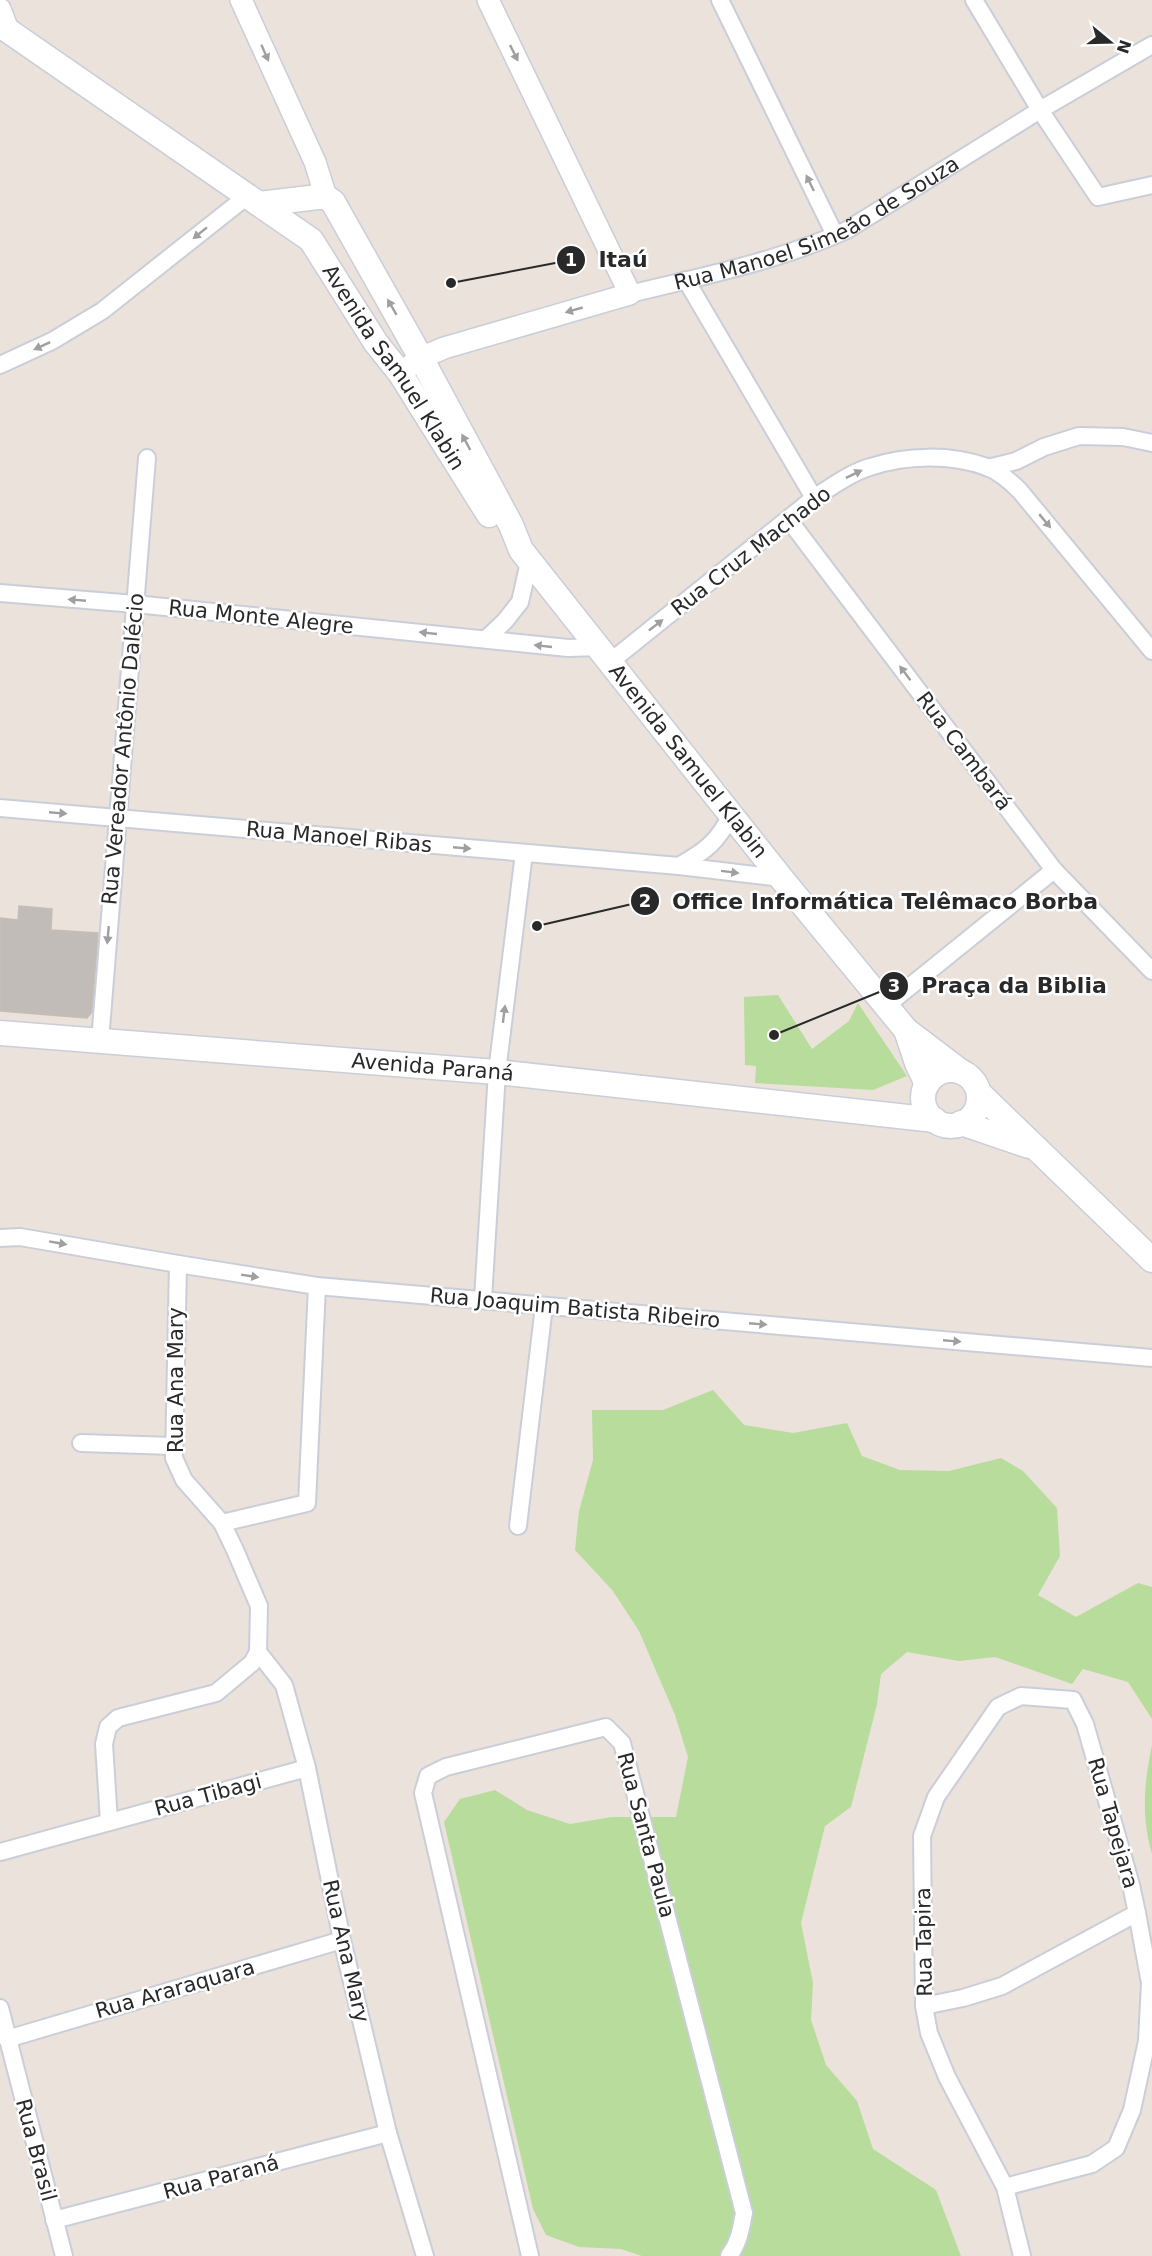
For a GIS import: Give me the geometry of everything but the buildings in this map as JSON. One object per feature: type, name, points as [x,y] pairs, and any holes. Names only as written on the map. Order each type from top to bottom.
[{"type":"main road","points":[[2,26],[311,240]]},
{"type":"main road","points":[[252,200],[322,197]]},
{"type":"main road","points":[[311,240],[308,209],[311,202],[322,197]]},
{"type":"main road","name":"Avenida Samuel Klabin","points":[[322,197],[333,202],[421,358],[511,525],[525,556]]},
{"type":"main road","name":"Avenida Samuel Klabin","points":[[311,240],[376,343],[400,373],[501,534],[525,556],[781,878],[906,1030],[960,1071]]},
{"type":"main road","points":[[906,1030],[925,1089],[924,1104],[928,1113],[935,1120],[952,1126],[961,1124],[975,1111],[979,1093]]},
{"type":"main road","name":"Avenida Paraná","points":[[0,1033],[497,1072],[935,1120]]},
{"type":"main road","points":[[925,1089],[933,1076],[942,1071],[960,1071],[970,1077],[979,1093],[1152,1260]]},
{"type":"main road","name":"Avenida Paraná","points":[[865,1111],[925,1089]]},
{"type":"main road","points":[[961,1124],[1037,1149]]},
{"type":"street","points":[[241,0],[315,162],[322,197]]},
{"type":"street","points":[[488,0],[630,294]]},
{"type":"street","points":[[720,0],[836,235]]},
{"type":"street","points":[[974,0],[1040,110],[1098,197],[1152,185]]},
{"type":"street","name":"Rua Manoel Simeão de Souza","points":[[400,373],[421,358],[444,348],[818,243],[836,235],[1040,110],[1152,45]]},
{"type":"street","points":[[0,365],[52,341],[102,311],[252,200]]},
{"type":"street","points":[[686,280],[814,498]]},
{"type":"street","points":[[988,468],[1016,461],[1044,447],[1079,436],[1123,437],[1152,443]]},
{"type":"street","name":"Rua Cruz Machado","points":[[605,654],[840,481],[869,467],[927,457],[955,460],[988,468],[1006,478],[1020,491],[1152,651]]},
{"type":"street","name":"Rua Vereador Antônio Dalécio","points":[[100,1041],[147,458]]},
{"type":"street","name":"Rua Cambará","points":[[789,520],[1054,870],[1152,971]]},
{"type":"street","points":[[486,639],[506,621],[520,602],[525,556]]},
{"type":"street","name":"Rua Monte Alegre","points":[[0,593],[486,639],[605,654]]},
{"type":"street","name":"Rua Manoel Ribas","points":[[0,808],[679,866],[781,878]]},
{"type":"street","points":[[679,866],[706,851],[719,837],[731,815]]},
{"type":"street","points":[[483,1299],[497,1072],[524,853]]},
{"type":"street","points":[[887,1005],[1054,870]]},
{"type":"street","name":"Rua Joaquim Batista Ribeiro","points":[[0,1238],[20,1237],[316,1286],[1152,1358]]},
{"type":"street","name":"Rua Ana Mary","points":[[178,1264],[174,1458],[184,1480],[222,1523],[259,1606],[255,1657],[284,1685],[307,1768],[342,1940],[388,2133],[425,2256]]},
{"type":"street","points":[[222,1523],[307,1503],[316,1286]]},
{"type":"street","points":[[518,1526],[544,1306]]},
{"type":"street","points":[[81,1443],[173,1446]]},
{"type":"street","points":[[109,1822],[104,1744],[108,1727],[117,1718],[216,1693],[255,1657]]},
{"type":"street","name":"Rua Tapira","points":[[1022,2256],[1005,2187],[947,2077],[929,2033],[924,2006],[922,1836],[936,1797],[998,1707],[1021,1696],[1073,1700]]},
{"type":"street","name":"Rua Tapejara","points":[[1005,2187],[1092,2164],[1116,2148],[1132,2110],[1148,2041],[1150,1983],[1131,1885],[1088,1736],[1073,1700]]},
{"type":"street","name":"Rua Santa Paula","points":[[530,2256],[423,1793],[428,1776],[446,1767],[606,1727],[622,1743],[744,2213],[737,2241],[729,2256]]},
{"type":"street","name":"Rua Tibagi","points":[[0,1852],[307,1768]]},
{"type":"street","points":[[924,2006],[963,1998],[1002,1986],[1137,1913]]},
{"type":"street","name":"Rua Araraquara","points":[[7,2039],[342,1940]]},
{"type":"street","name":"Rua Brasil","points":[[0,2008],[64,2256]]},
{"type":"street","name":"Rua Paraná","points":[[54,2220],[388,2133]]},
{"type":"green space","points":[[778,995],[812,1049],[849,1021],[858,1003],[907,1076],[873,1090],[755,1083],[756,1066],[745,1065],[744,997]]},
{"type":"green space","points":[[713,1390],[744,1425],[793,1433],[847,1423],[862,1456],[900,1470],[949,1471],[1001,1458],[1023,1471],[1057,1508],[1060,1556],[1038,1595],[1076,1617],[1138,1583],[1152,1587],[1152,1719],[1128,1682],[1083,1669],[1072,1684],[995,1657],[959,1661],[907,1652],[881,1674],[877,1704],[851,1807],[825,1826],[801,1923],[813,1983],[811,2020],[826,2065],[857,2101],[873,2149],[936,2190],[961,2256],[642,2256],[621,2249],[579,2247],[546,2235],[533,2209],[444,1822],[460,1799],[495,1790],[527,1810],[570,1824],[612,1817],[676,1817],[688,1757],[675,1715],[639,1631],[613,1591],[575,1550],[579,1511],[593,1460],[592,1410],[663,1410]]},
{"type":"green space","points":[[1152,1745],[1152,1854],[1146,1826],[1145,1800]]},
{"type":"place","name":"Itaú","points":[[451,283]]},
{"type":"place","name":"Office Informática Telêmaco Borba","points":[[537,926]]},
{"type":"place","name":"Praça da Biblia","points":[[774,1035]]}]
